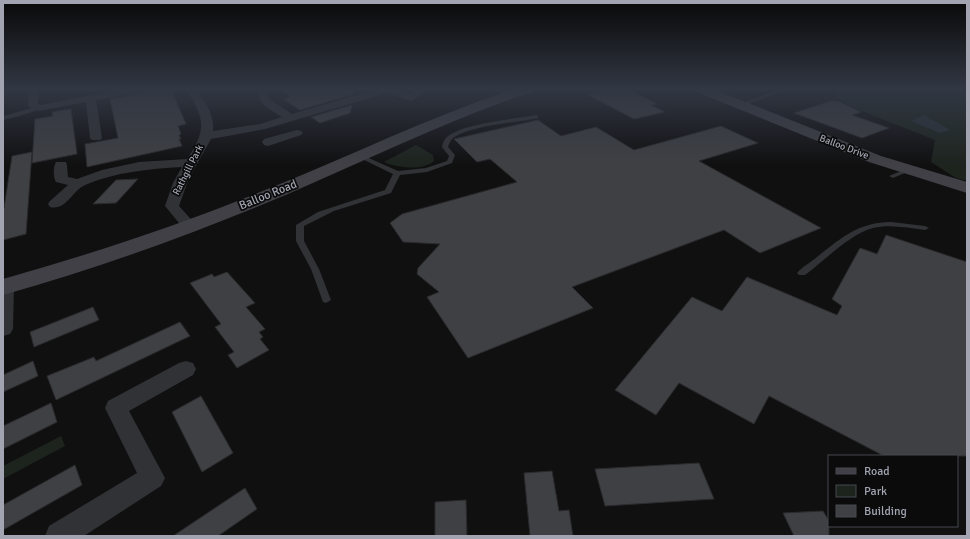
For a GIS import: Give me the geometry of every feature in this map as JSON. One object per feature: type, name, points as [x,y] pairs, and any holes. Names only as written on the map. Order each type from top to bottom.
[{"type":"street","points":[[92,114],[96,138]]},
{"type":"street","name":"Rathgill Park","points":[[189,226],[172,206],[176,190],[191,162],[198,154],[205,136],[208,127],[205,114]]},
{"type":"street","points":[[285,114],[292,119]]},
{"type":"street","points":[[205,136],[261,127],[308,114]]},
{"type":"street","name":"Balloo Road","points":[[4,287],[189,226],[281,190],[457,114]]},
{"type":"street","name":"Balloo Drive","points":[[761,114],[875,159],[967,188]]},
{"type":"street","points":[[261,127],[272,141],[298,133]]},
{"type":"street","points":[[55,204],[78,183],[123,168],[191,162]]},
{"type":"street","points":[[61,165],[61,179],[78,183]]},
{"type":"street","points":[[3,329],[4,287]]},
{"type":"street","points":[[59,536],[152,478],[116,408],[186,369]]},
{"type":"lane","points":[[3,118],[21,114]]},
{"type":"lane","points":[[360,156],[397,173],[427,170],[450,162],[452,155],[448,152],[445,146],[448,139],[452,136],[469,130],[536,117]]},
{"type":"lane","points":[[893,176],[908,170]]},
{"type":"lane","points":[[326,300],[315,269],[300,241],[300,225],[314,215],[368,199],[388,191],[397,173]]},
{"type":"lane","points":[[802,273],[860,230],[884,224],[901,224],[925,228]]},
{"type":"green space","points":[[870,114],[967,114],[967,181],[956,178],[931,162],[935,140]]},
{"type":"green space","points":[[416,145],[433,155],[434,161],[423,166],[410,168],[384,162]]},
{"type":"green space","points":[[61,436],[65,446],[3,479],[3,466]]},
{"type":"shaded area","points":[[924,115],[950,130],[940,133],[911,121]]},
{"type":"building","points":[[53,114],[72,114],[77,154],[32,163],[35,119],[53,116]]},
{"type":"building","points":[[113,114],[182,114],[186,124],[178,126],[181,134],[179,135],[181,139],[179,139],[182,146],[87,167],[85,144],[118,138]]},
{"type":"building","points":[[321,114],[347,114],[320,123],[311,117]]},
{"type":"building","points":[[625,114],[655,114],[634,119]]},
{"type":"building","points":[[797,114],[855,114],[852,115],[889,128],[862,138]]},
{"type":"building","points":[[538,120],[561,136],[596,127],[634,150],[721,126],[758,143],[699,161],[821,228],[760,253],[724,230],[572,287],[593,308],[468,358],[427,297],[439,292],[417,274],[418,268],[440,244],[403,242],[390,223],[402,214],[517,182],[490,159],[477,162],[454,139]]},
{"type":"building","points":[[32,152],[26,234],[3,240],[3,208],[12,156]]},
{"type":"building","points":[[138,179],[116,203],[93,204],[116,180]]},
{"type":"building","points":[[886,235],[967,262],[967,456],[882,455],[769,396],[754,424],[679,383],[656,415],[615,390],[692,297],[722,311],[747,277],[837,315],[842,306],[832,299],[860,248],[877,254]]},
{"type":"building","points":[[227,272],[255,303],[246,307],[265,329],[259,332],[263,337],[260,339],[269,350],[237,368],[228,355],[234,352],[215,327],[221,324],[190,283],[212,274],[214,277]]},
{"type":"building","points":[[93,307],[99,320],[34,347],[30,332]]},
{"type":"building","points":[[180,322],[190,336],[56,400],[47,376],[94,357],[96,361]]},
{"type":"building","points":[[33,361],[38,376],[3,392],[3,375]]},
{"type":"building","points":[[201,396],[233,453],[202,472],[172,412]]},
{"type":"building","points":[[51,403],[57,422],[3,449],[3,426]]},
{"type":"building","points":[[699,463],[714,499],[605,506],[595,469]]},
{"type":"building","points":[[75,465],[82,485],[3,530],[3,505]]},
{"type":"building","points":[[552,471],[559,511],[569,510],[573,536],[530,536],[524,473]]},
{"type":"building","points":[[245,488],[257,509],[218,536],[173,536]]},
{"type":"building","points":[[466,500],[467,536],[435,536],[435,502]]},
{"type":"building","points":[[823,511],[828,519],[829,536],[794,536],[783,513]]}]
